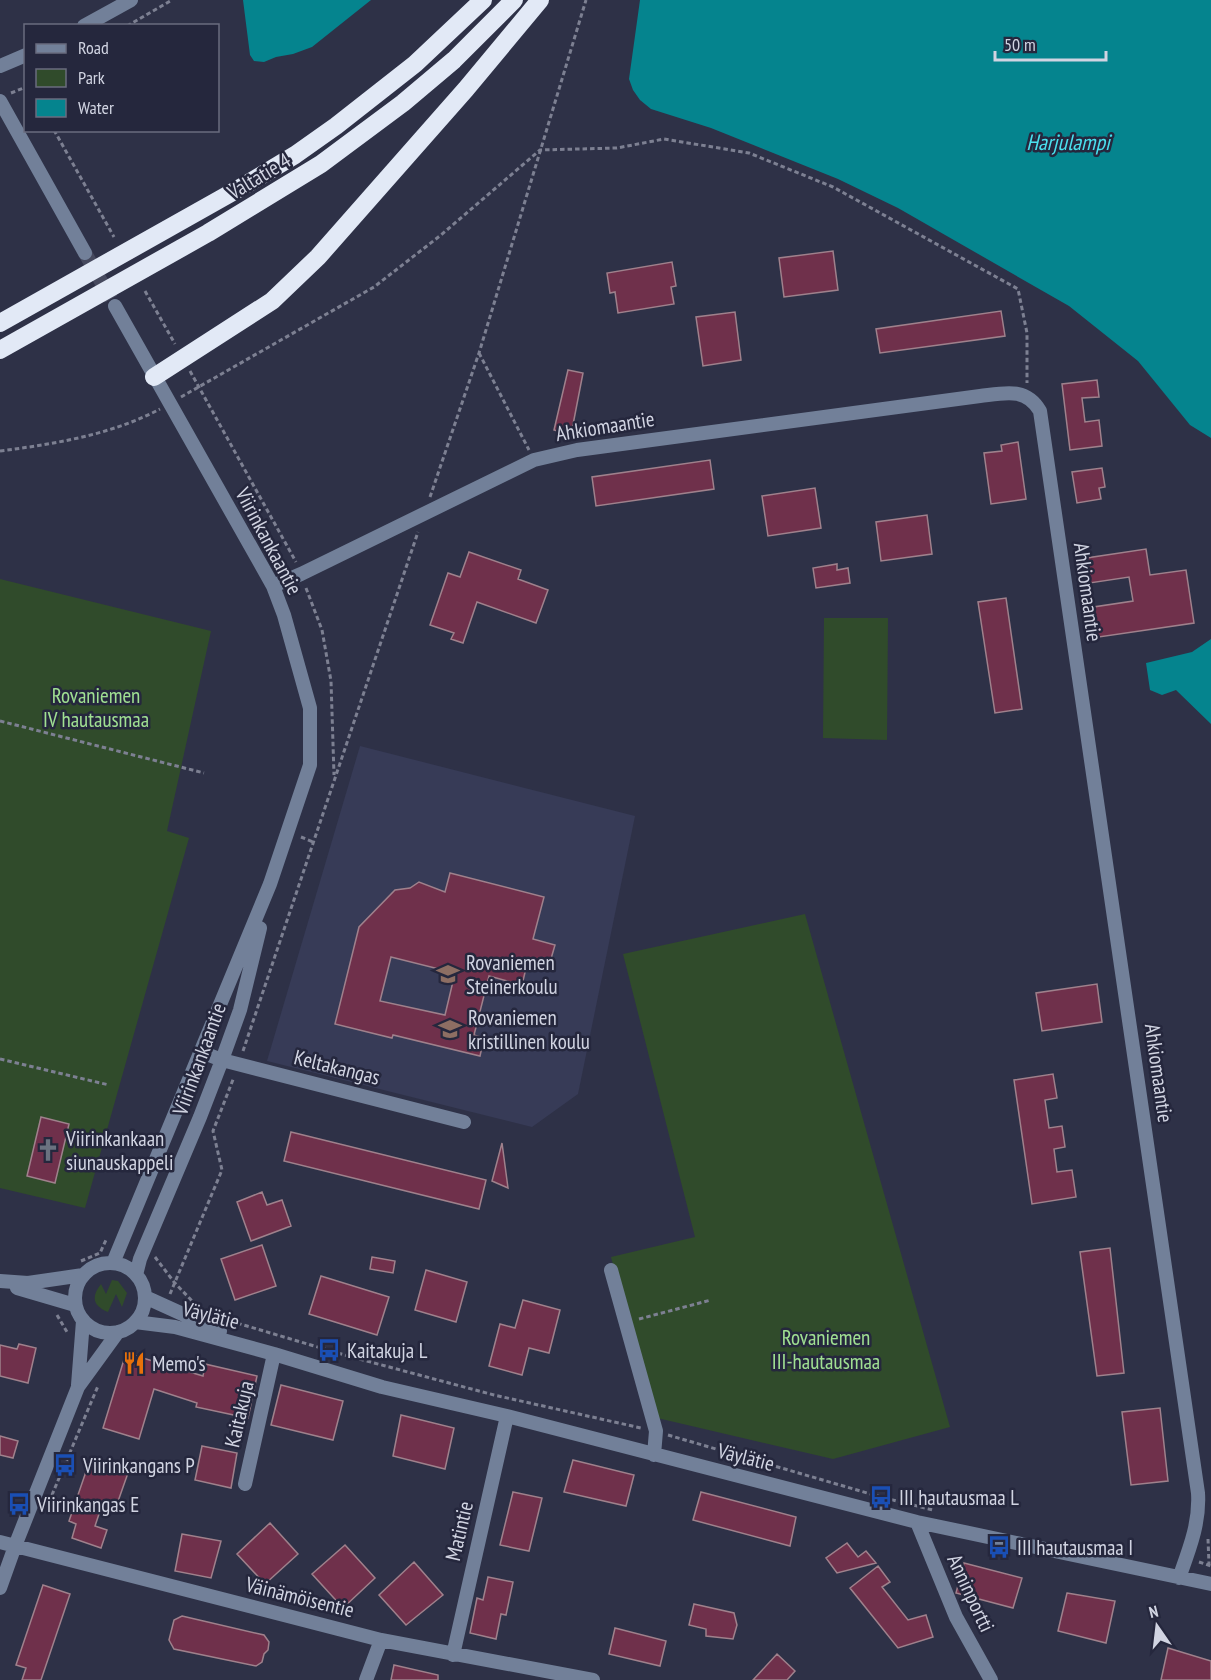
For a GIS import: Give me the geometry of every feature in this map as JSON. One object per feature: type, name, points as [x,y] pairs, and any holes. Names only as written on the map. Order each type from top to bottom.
[{"type":"highway","name":"Valtatie 4","points":[[0,323],[295,155],[415,64],[483,0]]},
{"type":"highway","name":"Valtatie 4","points":[[0,350],[208,233],[321,164],[402,103],[454,60],[514,0]]},
{"type":"highway","points":[[154,377],[272,301],[318,257],[466,89],[540,0]]},
{"type":"street","points":[[88,24],[130,0]]},
{"type":"street","points":[[0,66],[24,56]]},
{"type":"street","points":[[4,97],[85,253]]},
{"type":"street","name":"Viirinkankaantie","points":[[113,1263],[270,884],[310,765],[310,708],[284,615],[273,586],[115,306]]},
{"type":"street","name":"Ahkiomaantie","points":[[273,586],[534,460],[577,450],[1004,393],[1024,394],[1034,401],[1041,411],[1192,1440],[1199,1506],[1190,1547],[1179,1578]]},
{"type":"street","name":"Viirinkankaantie","points":[[136,1275],[140,1259],[200,1117],[240,1010],[270,884]]},
{"type":"street","name":"Keltakangas","points":[[201,1052],[222,1060],[464,1122]]},
{"type":"street","points":[[113,1263],[122,1265],[136,1275],[145,1297],[141,1315],[135,1322],[110,1334],[95,1330],[83,1321],[75,1305],[75,1294],[83,1275],[102,1264],[113,1263]]},
{"type":"street","points":[[611,1270],[656,1431],[654,1455]]},
{"type":"street","points":[[0,1283],[83,1275]]},
{"type":"street","points":[[0,1283],[75,1305]]},
{"type":"street","name":"Väylätie","points":[[145,1297],[179,1314],[274,1354]]},
{"type":"street","points":[[78,1387],[83,1321]]},
{"type":"street","name":"Väylätie","points":[[135,1322],[175,1327],[382,1387],[507,1416],[917,1522],[1211,1584]]},
{"type":"street","points":[[0,1588],[78,1387],[118,1332]]},
{"type":"street","name":"Kaitakuja","points":[[245,1484],[274,1354]]},
{"type":"street","name":"Matintie","points":[[453,1655],[507,1416]]},
{"type":"street","name":"Anninportti","points":[[917,1522],[956,1617],[991,1680]]},
{"type":"street","name":"Väinämöisentie","points":[[0,1542],[381,1640],[593,1680]]},
{"type":"street","points":[[366,1680],[381,1640]]},
{"type":"path","points":[[130,24],[172,0]]},
{"type":"path","points":[[170,1294],[222,1170],[213,1131],[239,1064],[479,353],[586,0]]},
{"type":"path","points":[[4,97],[24,88]]},
{"type":"path","points":[[55,132],[114,237]]},
{"type":"path","points":[[0,451],[98,434],[170,404],[374,287],[441,236],[540,150],[617,148],[664,139],[749,153],[833,187],[1018,289],[1027,333],[1028,380],[1024,394]]},
{"type":"path","points":[[145,291],[296,561],[322,630],[331,681],[334,779]]},
{"type":"path","points":[[479,353],[529,451]]},
{"type":"path","points":[[0,721],[204,773]]},
{"type":"path","points":[[0,1059],[109,1084]]},
{"type":"path","points":[[73,1264],[100,1253],[108,1235]]},
{"type":"path","points":[[155,1257],[174,1282],[197,1306]]},
{"type":"path","points":[[625,1322],[711,1300]]},
{"type":"path","points":[[52,1308],[71,1339]]},
{"type":"path","points":[[223,1319],[348,1356],[494,1395],[656,1431],[881,1497],[938,1511]]},
{"type":"path","points":[[47,1507],[101,1379]]},
{"type":"path","points":[[1186,1560],[1210,1565],[1208,1536]]},
{"type":"shaded area","name":"Rovaniemen Steinerkoulu","points":[[360,746],[635,816],[578,1094],[532,1127],[267,1061]]},
{"type":"green space","name":"Rovaniemen IV hautausmaa","points":[[0,579],[211,631],[167,831],[189,838],[85,1208],[0,1188]]},
{"type":"green space","points":[[824,618],[888,618],[887,740],[823,738]]},
{"type":"green space","name":"Rovaniemen III-hautausmaa","points":[[805,914],[950,1427],[833,1459],[653,1417],[611,1257],[695,1237],[623,954]]},
{"type":"green space","points":[[112,1280],[118,1281],[127,1293],[122,1307],[116,1294],[108,1312],[99,1307],[95,1301],[95,1293],[101,1284],[106,1294]]},
{"type":"water","points":[[243,0],[371,0],[312,47],[264,62],[254,61],[250,55]]},
{"type":"water","name":"Harjulampi","points":[[640,0],[1211,0],[1211,438],[1190,425],[1138,361],[1069,306],[898,208],[838,179],[711,128],[651,109],[640,100],[629,79]]},
{"type":"water","points":[[1211,639],[1211,724],[1176,690],[1162,695],[1150,690],[1146,663],[1192,652]]},
{"type":"building","points":[[833,251],[838,290],[784,297],[779,258]]},
{"type":"building","points":[[672,262],[676,286],[671,287],[674,304],[618,313],[615,292],[610,293],[607,273]]},
{"type":"building","points":[[1001,311],[1005,336],[880,353],[876,329]]},
{"type":"building","points":[[735,312],[741,360],[703,366],[696,317]]},
{"type":"building","points":[[568,370],[583,373],[571,435],[554,430]]},
{"type":"building","points":[[1097,380],[1099,397],[1082,398],[1085,422],[1099,420],[1102,446],[1070,450],[1062,384]]},
{"type":"building","points":[[1018,442],[1026,499],[991,504],[984,453],[1002,451],[1001,445]]},
{"type":"building","points":[[710,460],[714,489],[596,506],[592,477]]},
{"type":"building","points":[[1102,468],[1105,487],[1099,488],[1101,499],[1077,503],[1072,472]]},
{"type":"building","points":[[815,488],[821,528],[768,536],[762,496]]},
{"type":"building","points":[[927,515],[932,554],[881,561],[876,522]]},
{"type":"building","points":[[1146,549],[1150,575],[1186,570],[1194,623],[1092,638],[1087,608],[1133,601],[1129,577],[1083,584],[1080,559]]},
{"type":"building","points":[[469,552],[521,570],[518,579],[548,590],[536,623],[477,602],[463,643],[451,639],[454,633],[430,625],[448,573],[460,577]]},
{"type":"building","points":[[837,564],[837,570],[848,568],[850,583],[816,588],[813,568]]},
{"type":"building","points":[[1006,598],[1022,709],[995,713],[978,602]]},
{"type":"building","points":[[450,873],[544,897],[533,939],[555,945],[548,969],[527,964],[522,985],[489,976],[474,1035],[484,1038],[480,1056],[335,1024],[359,927],[395,890],[410,888],[419,882],[445,892]],"holes":[[[391,957],[455,973],[445,1015],[380,1001]]]},
{"type":"building","points":[[1097,984],[1102,1022],[1042,1031],[1036,993]]},
{"type":"building","points":[[1053,1074],[1057,1098],[1045,1100],[1049,1128],[1062,1126],[1065,1147],[1054,1149],[1057,1172],[1072,1170],[1076,1197],[1032,1204],[1014,1080]]},
{"type":"building","name":"Viirinkankaan siunauskappeli","points":[[41,1117],[69,1124],[55,1183],[27,1176]]},
{"type":"building","points":[[291,1132],[486,1180],[479,1209],[284,1161]]},
{"type":"building","points":[[502,1143],[508,1188],[492,1181]]},
{"type":"building","points":[[262,1192],[267,1205],[282,1200],[291,1226],[251,1241],[237,1202]]},
{"type":"building","points":[[262,1245],[276,1286],[235,1300],[221,1259]]},
{"type":"building","points":[[1110,1248],[1124,1373],[1097,1376],[1080,1252]]},
{"type":"building","points":[[372,1257],[395,1261],[393,1273],[370,1269]]},
{"type":"building","points":[[426,1270],[467,1282],[456,1322],[415,1310]]},
{"type":"building","points":[[321,1276],[389,1297],[377,1335],[309,1314]]},
{"type":"building","points":[[523,1300],[560,1310],[549,1353],[529,1348],[522,1375],[489,1366],[500,1324],[515,1328]]},
{"type":"building","points":[[19,1344],[36,1348],[28,1383],[0,1376],[0,1345],[17,1349]]},
{"type":"building","points":[[126,1353],[203,1376],[205,1364],[257,1376],[248,1418],[196,1407],[197,1403],[154,1389],[139,1439],[103,1428]]},
{"type":"building","points":[[281,1385],[343,1401],[333,1440],[271,1425]]},
{"type":"building","points":[[1160,1408],[1168,1481],[1131,1485],[1122,1412]]},
{"type":"building","points":[[401,1415],[454,1428],[445,1469],[393,1456]]},
{"type":"building","points":[[0,1436],[18,1441],[13,1458],[0,1455]]},
{"type":"building","points":[[202,1446],[237,1453],[231,1488],[195,1480]]},
{"type":"building","points":[[90,1460],[128,1473],[116,1507],[103,1502],[95,1526],[107,1530],[101,1548],[72,1538],[76,1524],[69,1521]]},
{"type":"building","points":[[573,1460],[634,1475],[626,1506],[564,1492]]},
{"type":"building","points":[[513,1492],[542,1498],[529,1551],[500,1545]]},
{"type":"building","points":[[701,1492],[796,1517],[790,1546],[693,1520]]},
{"type":"building","points":[[270,1523],[298,1554],[265,1584],[237,1554]]},
{"type":"building","points":[[182,1534],[221,1541],[211,1578],[175,1571]]},
{"type":"building","points":[[847,1543],[858,1557],[866,1551],[876,1563],[837,1573],[826,1558]]},
{"type":"building","points":[[345,1545],[375,1578],[343,1608],[312,1574]]},
{"type":"building","points":[[414,1562],[443,1595],[406,1625],[379,1595]]},
{"type":"building","points":[[964,1563],[1022,1578],[1013,1608],[956,1593]]},
{"type":"building","points":[[878,1566],[890,1582],[882,1587],[908,1620],[926,1615],[933,1637],[898,1648],[850,1588]]},
{"type":"building","points":[[488,1577],[513,1582],[506,1615],[501,1614],[496,1639],[470,1633],[477,1598],[483,1600]]},
{"type":"building","points":[[43,1585],[70,1594],[41,1680],[22,1680],[26,1668],[16,1665]]},
{"type":"building","points":[[1067,1593],[1115,1601],[1106,1643],[1058,1631]]},
{"type":"building","points":[[694,1604],[734,1613],[737,1625],[733,1639],[706,1636],[706,1629],[689,1625]]},
{"type":"building","points":[[182,1616],[264,1635],[269,1642],[268,1650],[262,1662],[256,1666],[174,1649],[169,1640],[174,1620]]},
{"type":"building","points":[[615,1628],[666,1641],[660,1666],[609,1654]]},
{"type":"building","points":[[1168,1648],[1211,1661],[1211,1680],[1161,1680]]},
{"type":"building","points":[[777,1654],[795,1671],[787,1680],[753,1680]]},
{"type":"building","points":[[394,1665],[438,1675],[438,1680],[391,1680]]},
{"type":"tunnel","points":[[85,253],[111,299]]},
{"type":"place","name":"Rovaniemen Steinerkoulu","points":[[448,974]]},
{"type":"place","name":"Rovaniemen kristillinen koulu","points":[[450,1029]]},
{"type":"place","name":"Viirinkankaan siunauskappeli","points":[[48,1150]]},
{"type":"place","name":"Kaitakuja L","points":[[329,1350]]},
{"type":"place","name":"Memo's","points":[[134,1363]]},
{"type":"place","name":"Viirinkangans P","points":[[65,1465]]},
{"type":"place","name":"III hautausmaa L","points":[[881,1497]]},
{"type":"place","name":"Viirinkangas E","points":[[19,1504]]},
{"type":"place","name":"III hautausmaa I","points":[[999,1547]]}]
